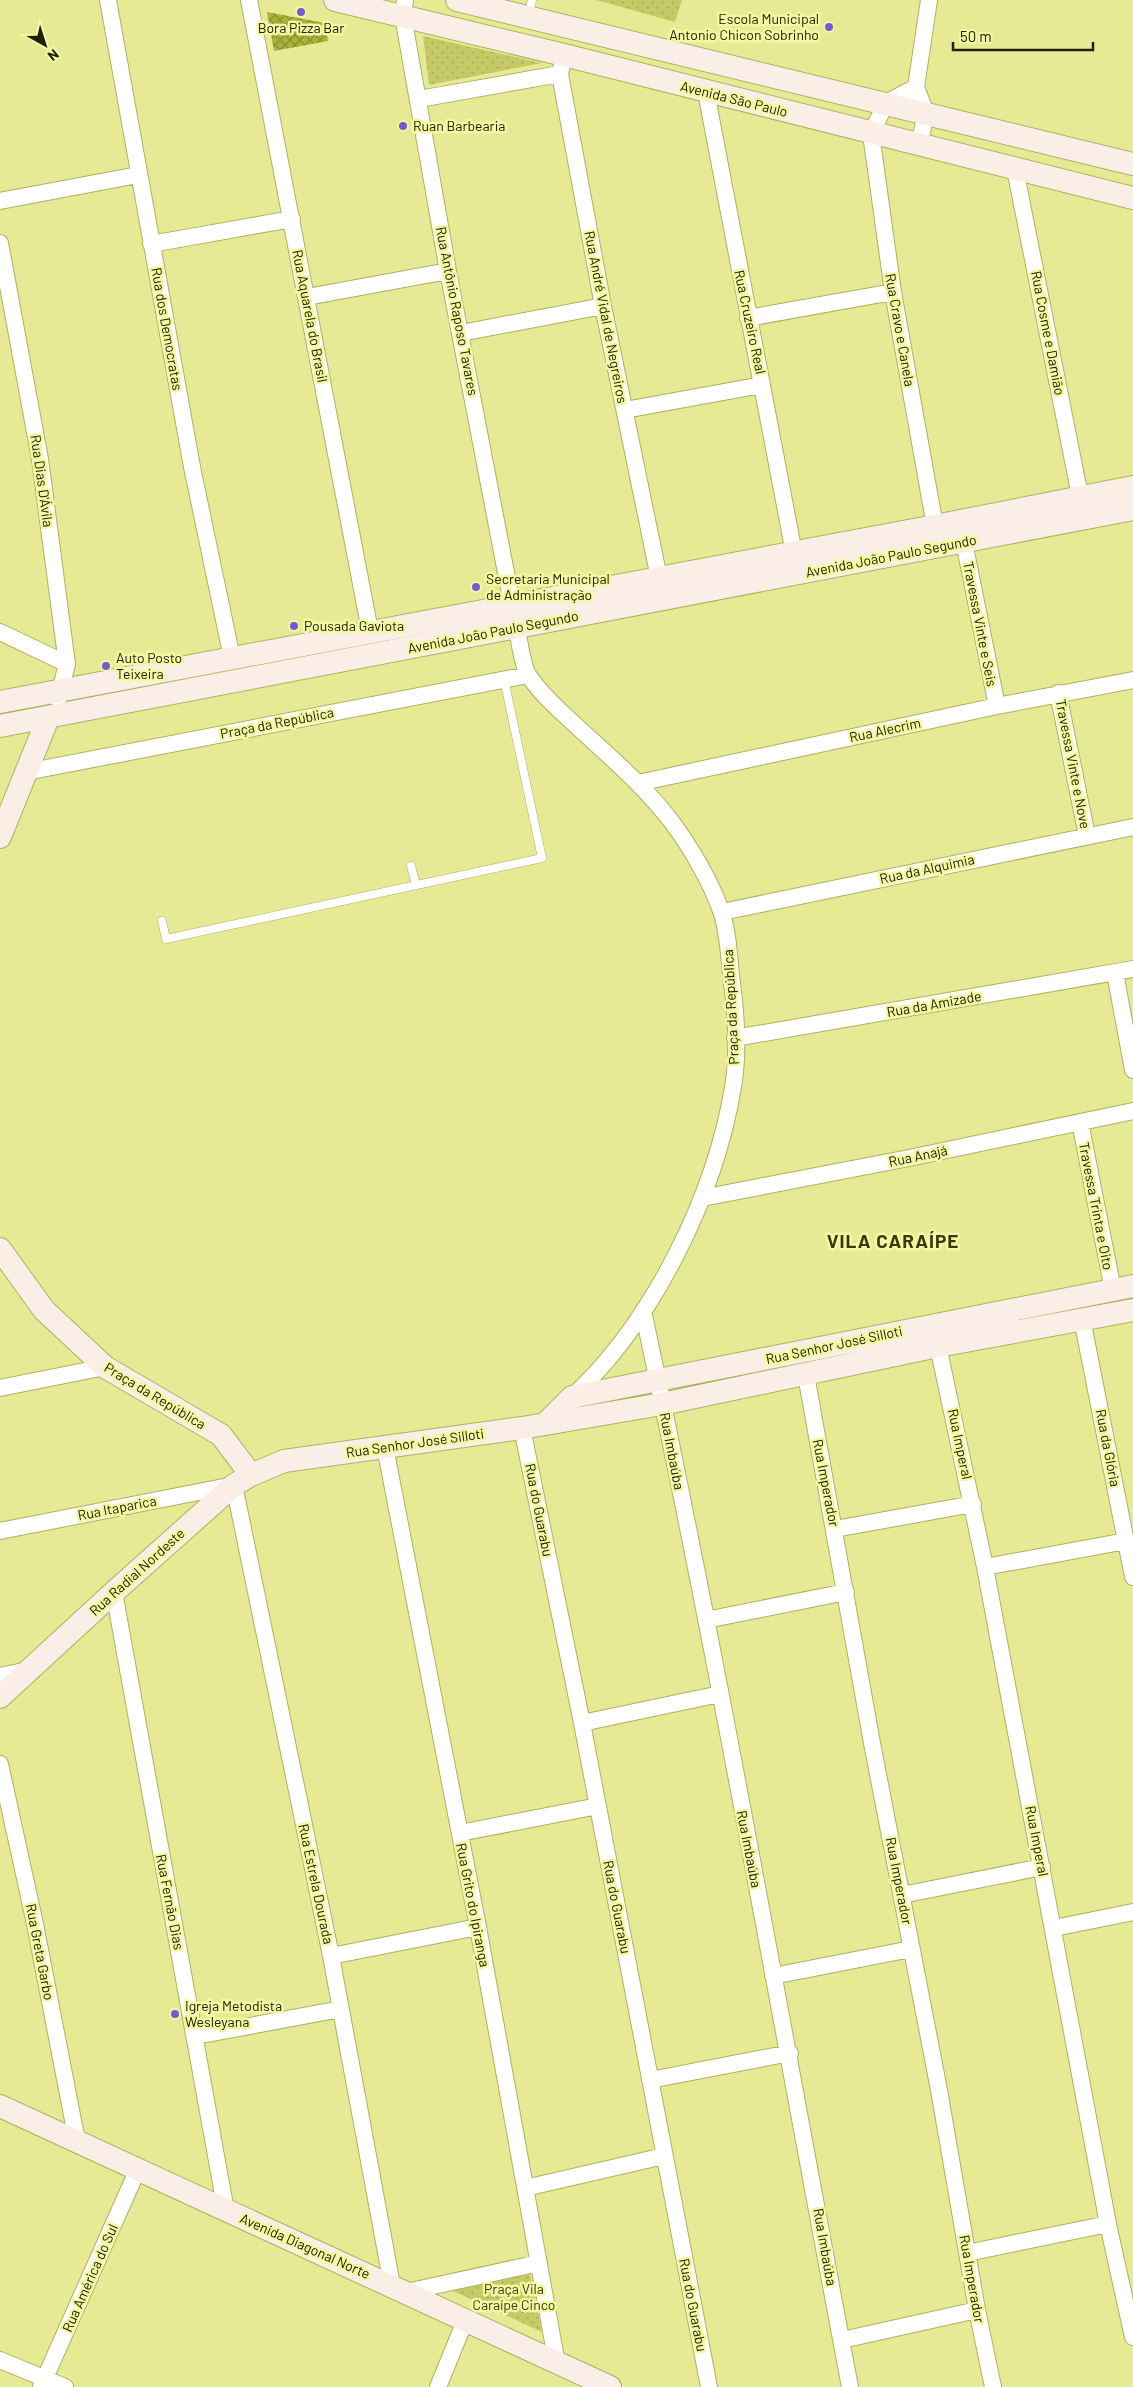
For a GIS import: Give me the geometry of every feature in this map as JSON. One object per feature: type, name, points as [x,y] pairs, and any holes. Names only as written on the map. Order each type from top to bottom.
[{"type":"street","name":"Rua dos Democratas","points":[[108,0],[192,467],[232,658]]},
{"type":"street","name":"Rua Aquarela do Brasil","points":[[249,0],[370,632]]},
{"type":"street","name":"Avenida São Paulo","points":[[335,0],[404,8],[562,64],[706,92],[1133,198]]},
{"type":"street","points":[[457,0],[530,9],[886,103],[1133,164]]},
{"type":"street","points":[[919,146],[926,112],[916,87],[929,0]]},
{"type":"street","name":"Rua Antônio Raposo Tavares","points":[[404,8],[448,271],[515,616]]},
{"type":"street","points":[[419,99],[562,64]]},
{"type":"street","name":"Rua André Vidal de Negreiros","points":[[562,64],[603,306],[659,578]]},
{"type":"street","points":[[871,134],[886,103],[916,87]]},
{"type":"street","name":"Rua Cruzeiro Real","points":[[706,92],[794,552]]},
{"type":"street","name":"Rua Cravo e Canela","points":[[871,134],[893,292],[935,526]]},
{"type":"street","name":"Rua Cosme e Damião","points":[[1015,169],[1080,496]]},
{"type":"street","points":[[0,201],[138,175]]},
{"type":"street","points":[[151,244],[292,219]]},
{"type":"street","name":"Rua Dias D'Ávila","points":[[0,243],[40,459],[67,664],[61,691],[48,718]]},
{"type":"street","points":[[307,297],[448,271]]},
{"type":"street","points":[[748,318],[893,292]]},
{"type":"street","points":[[461,333],[603,306]]},
{"type":"street","points":[[625,410],[762,385]]},
{"type":"street","name":"Avenida João Paulo Segundo","points":[[0,726],[48,718],[515,616],[659,578],[1133,487]]},
{"type":"street","name":"Avenida João Paulo Segundo","points":[[0,702],[370,632],[515,616],[964,542],[1133,509]]},
{"type":"street","name":"Travessa Vinte e Seis","points":[[964,542],[997,706]]},
{"type":"street","name":"Praça da República","points":[[515,616],[522,656],[528,675],[551,702],[638,783],[671,821],[693,853],[722,912],[732,976],[735,1038],[733,1086],[719,1146],[702,1198],[676,1254],[643,1311],[623,1341],[597,1374],[572,1397]]},
{"type":"street","points":[[0,632],[67,664]]},
{"type":"street","name":"Praça da República","points":[[26,772],[528,675]]},
{"type":"street","name":"Rua Alecrim","points":[[638,783],[1058,693],[1133,680]]},
{"type":"street","name":"Travessa Vinte e Nove","points":[[1058,693],[1087,836]]},
{"type":"street","points":[[0,837],[48,718]]},
{"type":"street","name":"Rua da Alquimia","points":[[722,912],[1133,827]]},
{"type":"street","name":"Rua da Amizade","points":[[735,1038],[1133,969]]},
{"type":"street","points":[[1115,973],[1133,1070]]},
{"type":"street","name":"Rua Anajá","points":[[702,1198],[909,1158],[1133,1111]]},
{"type":"street","name":"Travessa Trinta e Oito","points":[[1080,1122],[1123,1288]]},
{"type":"street","name":"Praça da República","points":[[0,1249],[44,1310],[105,1367],[221,1435],[243,1480]]},
{"type":"street","name":"Rua Senhor José Silloti","points":[[572,1397],[1123,1288]]},
{"type":"street","name":"Rua Senhor José Silloti","points":[[284,1461],[522,1428],[662,1404],[938,1346],[1133,1310]]},
{"type":"street","name":"Rua Imbaúba","points":[[643,1311],[706,1620],[773,1976],[790,2053],[850,2387]]},
{"type":"street","name":"Rua da Glória","points":[[1082,1319],[1133,1577]]},
{"type":"street","name":"Rua Imperal","points":[[938,1346],[986,1567],[1108,2224],[1128,2293],[1133,2337]]},
{"type":"street","points":[[0,1388],[105,1367]]},
{"type":"street","name":"Rua Imperador","points":[[806,1374],[911,1949],[939,2090],[977,2310],[993,2387]]},
{"type":"street","points":[[546,1423],[572,1397]]},
{"type":"street","name":"Rua do Guarabu","points":[[522,1428],[582,1723],[709,2387]]},
{"type":"street","name":"Rua Grito do Ipiranga","points":[[385,1447],[478,1927],[557,2364]]},
{"type":"street","name":"Rua Radial Nordeste","points":[[0,1698],[114,1592],[243,1480],[284,1461]]},
{"type":"street","name":"Rua Itaparica","points":[[0,1531],[243,1480]]},
{"type":"street","name":"Rua Estrela Dourada","points":[[243,1480],[341,2009],[399,2288]]},
{"type":"street","points":[[835,1530],[973,1504]]},
{"type":"street","points":[[986,1567],[1126,1541]]},
{"type":"street","name":"Rua Fernão Dias","points":[[114,1592],[196,2036],[226,2212]]},
{"type":"street","points":[[706,1620],[846,1592]]},
{"type":"street","points":[[0,1676],[29,1670]]},
{"type":"street","points":[[582,1723],[720,1694]]},
{"type":"street","name":"Rua Greta Garbo","points":[[0,1764],[35,1924],[77,2141]]},
{"type":"street","points":[[460,1833],[598,1806]]},
{"type":"street","points":[[902,1895],[1042,1866]]},
{"type":"street","points":[[1054,1928],[1133,1912]]},
{"type":"street","points":[[331,1956],[478,1927]]},
{"type":"street","points":[[773,1976],[911,1949]]},
{"type":"street","points":[[196,2036],[341,2009]]},
{"type":"street","points":[[650,2080],[790,2053]]},
{"type":"street","name":"Avenida Diagonal Norte","points":[[0,2106],[138,2169],[226,2212],[399,2288],[465,2321],[610,2387]]},
{"type":"street","points":[[525,2188],[664,2156]]},
{"type":"street","name":"Rua América do Sul","points":[[43,2383],[138,2169]]},
{"type":"street","points":[[967,2254],[1108,2224]]},
{"type":"street","points":[[399,2288],[539,2263]]},
{"type":"street","points":[[842,2340],[977,2310]]},
{"type":"street","points":[[438,2387],[465,2321]]},
{"type":"street","points":[[0,2360],[43,2383],[65,2387]]},
{"type":"lane","points":[[162,921],[166,939],[542,858],[504,679]]},
{"type":"lane","points":[[411,866],[416,885]]},
{"type":"green space","points":[[596,0],[682,0],[675,22]]},
{"type":"green space","points":[[423,36],[542,63],[429,85]]},
{"type":"green space","name":"Praça Vila Caraípe Cinco","points":[[530,2274],[542,2332],[451,2290]]},
{"type":"building","points":[[267,12],[325,23],[328,41],[274,51]]},
{"type":"place","name":"Bora Pizza Bar","points":[[301,12]]},
{"type":"place","name":"Escola Municipal Antonio Chicon Sobrinho","points":[[829,27]]},
{"type":"place","name":"Ruan Barbearia","points":[[403,126]]},
{"type":"place","name":"Secretaria Municipal de Administração","points":[[476,587]]},
{"type":"place","name":"Pousada Gaviota","points":[[294,626]]},
{"type":"place","name":"Auto Posto Teixeira","points":[[106,666]]},
{"type":"place","name":"Igreja Metodista Wesleyana","points":[[175,2014]]},
{"type":"district","name":"VILA CARAÍPE","points":[[893,1241]]}]
